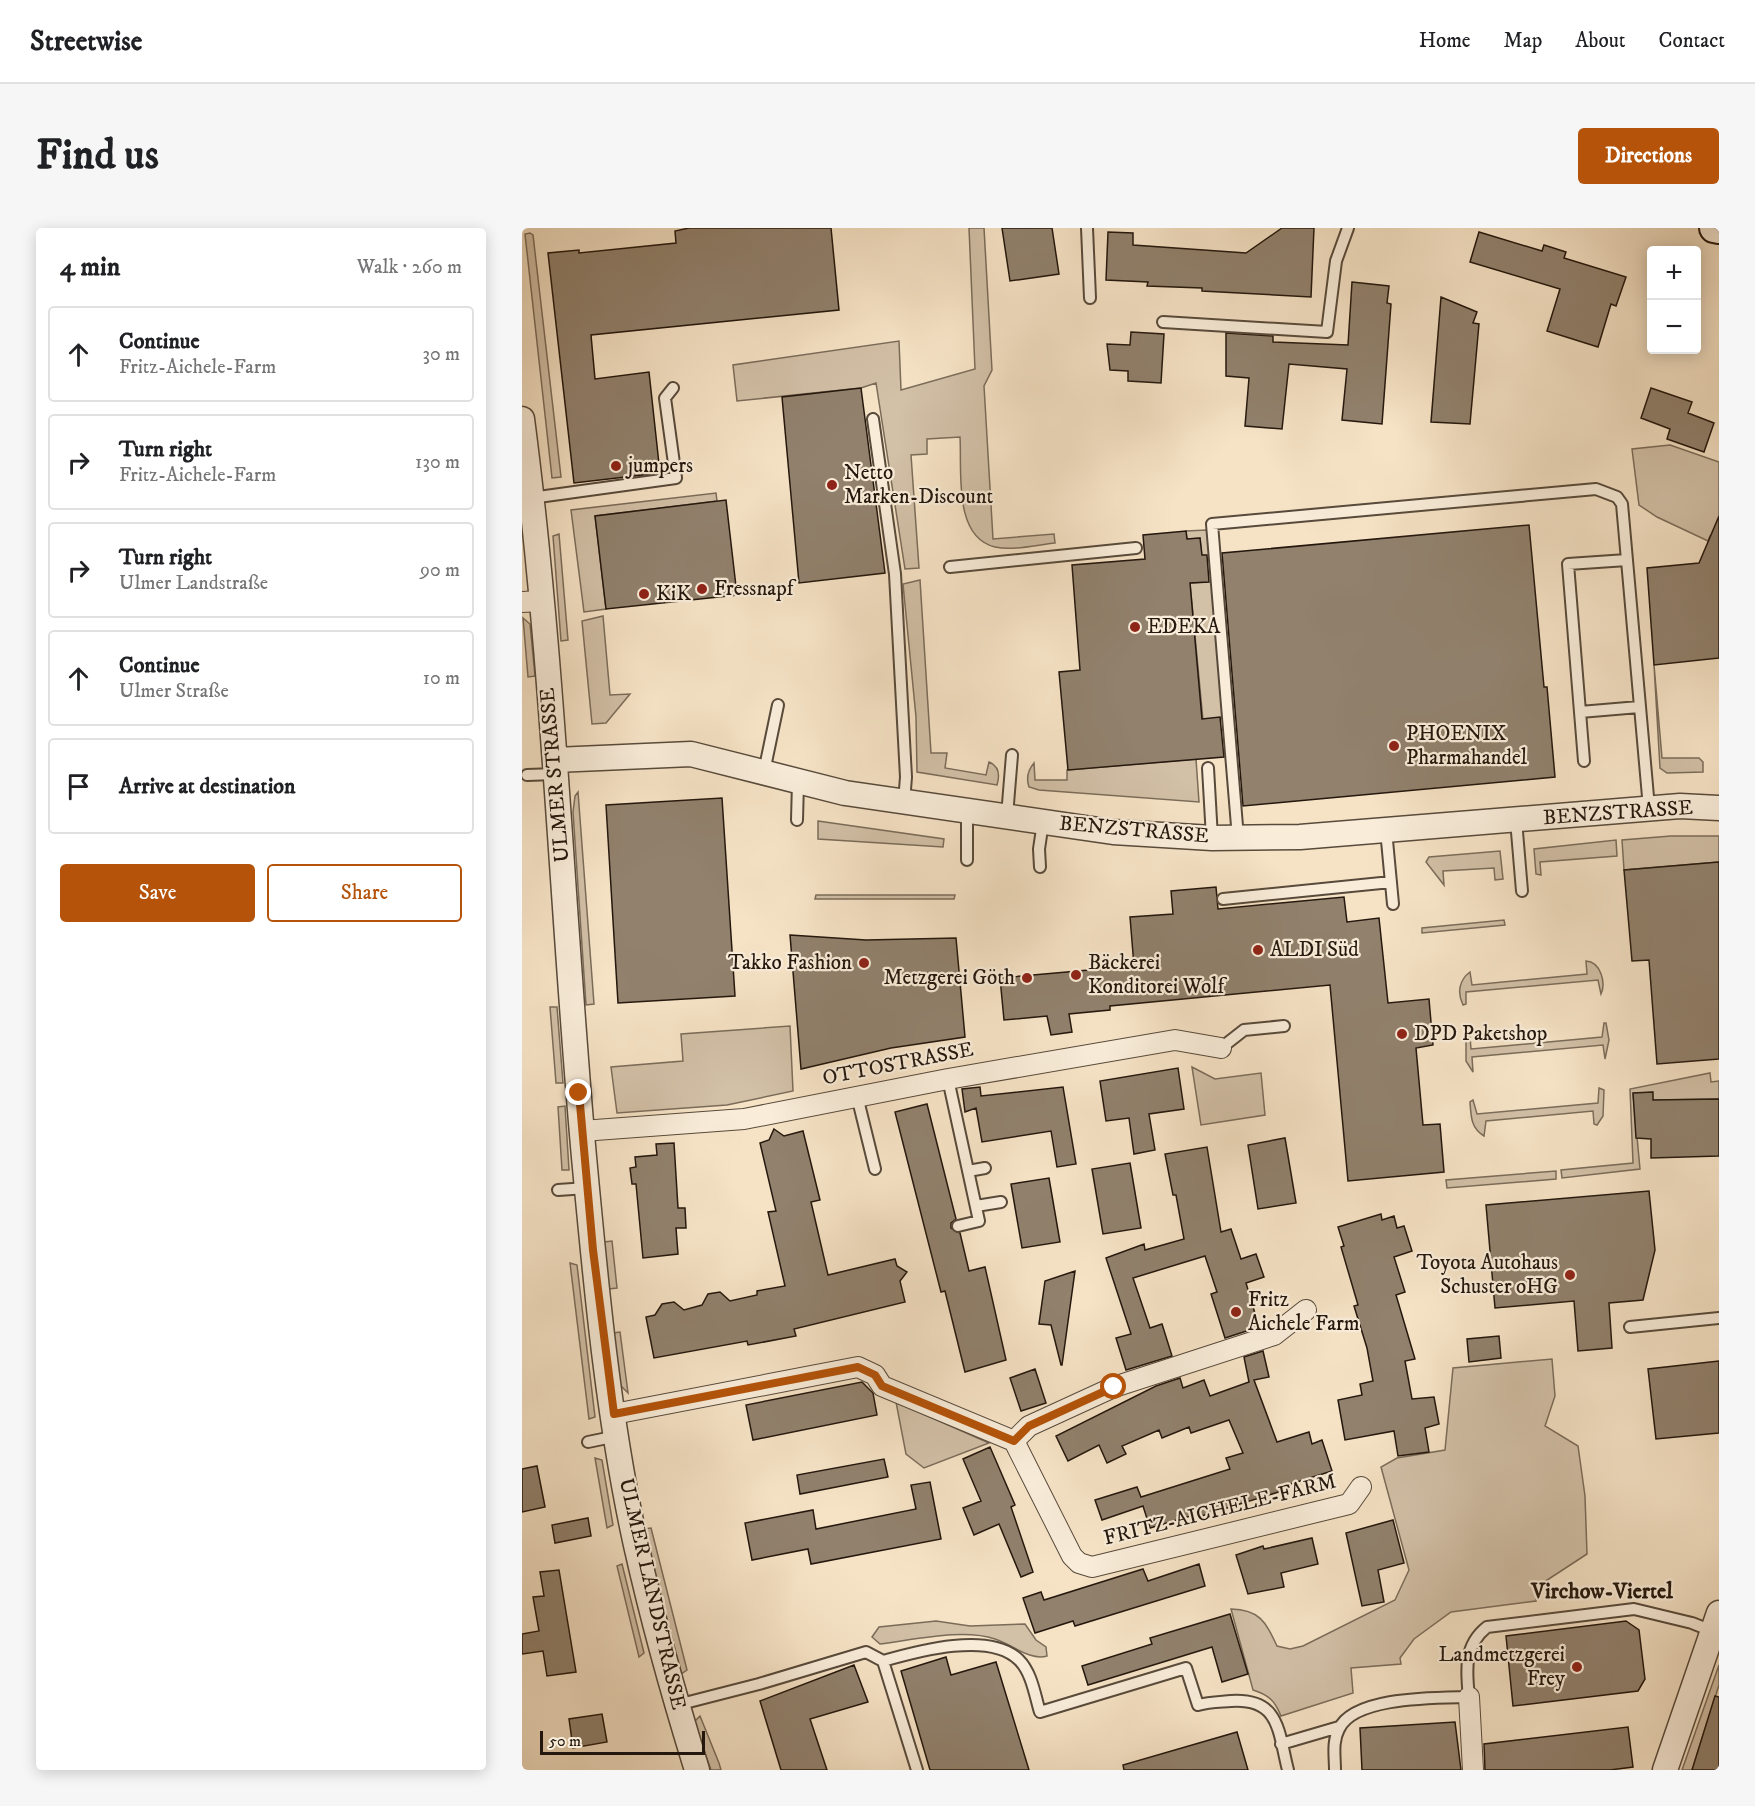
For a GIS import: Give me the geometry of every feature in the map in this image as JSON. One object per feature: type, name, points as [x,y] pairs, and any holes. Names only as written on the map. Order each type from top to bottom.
[{"type":"main road","points":[[1714,228],[1719,230]]},
{"type":"street","name":"ULMER STRASSE","points":[[522,419],[531,498],[531,601],[555,767],[582,1131]]},
{"type":"street","name":"BENZSTRASSE","points":[[555,767],[692,754],[845,793],[1113,832],[1212,838],[1300,837],[1649,809],[1719,808]]},
{"type":"street","name":"OTTOSTRASSE","points":[[582,1131],[744,1119],[948,1078],[1175,1040],[1221,1047]]},
{"type":"street","name":"ULMER LANDSTRASSE","points":[[582,1131],[615,1425],[636,1542],[677,1704],[697,1770]]},
{"type":"street","points":[[615,1425],[858,1367],[875,1375],[882,1386],[1014,1441],[1029,1426],[1114,1387],[1274,1335],[1306,1310]]},
{"type":"street","name":"FRITZ-AICHELE-FARM","points":[[1014,1441],[1072,1556],[1079,1563],[1092,1567],[1349,1504],[1361,1487]]},
{"type":"street","points":[[1665,1770],[1716,1622]]},
{"type":"street","points":[[1468,1697],[1473,1770]]},
{"type":"lane","points":[[1087,228],[1089,298]]},
{"type":"lane","points":[[1163,322],[1327,332],[1336,261],[1348,228]]},
{"type":"lane","points":[[531,498],[676,478],[665,398],[674,388]]},
{"type":"lane","points":[[873,419],[895,574],[906,777],[904,802]]},
{"type":"lane","points":[[1238,838],[1212,524],[1596,489],[1617,497],[1622,504],[1649,809]]},
{"type":"lane","points":[[950,567],[1136,548]]},
{"type":"lane","points":[[1584,761],[1568,564],[1627,560]]},
{"type":"lane","points":[[764,772],[778,705]]},
{"type":"lane","points":[[1580,712],[1640,706]]},
{"type":"lane","points":[[1007,817],[1012,755]]},
{"type":"lane","points":[[527,776],[555,767]]},
{"type":"lane","points":[[1208,768],[1212,838]]},
{"type":"lane","points":[[797,820],[799,781]]},
{"type":"lane","points":[[967,810],[967,860]]},
{"type":"lane","points":[[1516,820],[1522,891]]},
{"type":"lane","points":[[1040,867],[1042,822]]},
{"type":"lane","points":[[1386,830],[1393,904]]},
{"type":"lane","points":[[1223,899],[1391,882]]},
{"type":"lane","points":[[1221,1047],[1244,1030],[1284,1026]]},
{"type":"lane","points":[[948,1078],[979,1221],[958,1226]]},
{"type":"lane","points":[[856,1096],[875,1168]]},
{"type":"lane","points":[[968,1171],[985,1168]]},
{"type":"lane","points":[[558,1190],[587,1188]]},
{"type":"lane","points":[[976,1206],[1001,1202]]},
{"type":"lane","points":[[1630,1327],[1719,1318]]},
{"type":"lane","points":[[588,1442],[615,1425]]},
{"type":"lane","points":[[1281,1744],[1339,1727],[1357,1713],[1379,1702],[1468,1697],[1466,1664],[1469,1649],[1477,1635],[1493,1625],[1634,1610],[1692,1623],[1716,1622]]},
{"type":"lane","points":[[677,1704],[759,1684],[866,1652],[883,1660],[962,1645],[1006,1652],[1019,1660],[1028,1673],[1040,1712],[1186,1668],[1198,1705],[1244,1700],[1261,1704],[1273,1719],[1288,1770]]},
{"type":"lane","points":[[883,1660],[917,1770]]},
{"type":"lane","points":[[1335,1770],[1334,1744],[1339,1727]]},
{"type":"shaded area","points":[[969,228],[984,228],[992,370],[984,386],[993,539],[1054,534],[1055,543],[1009,548],[995,547],[982,541],[972,530],[962,501],[960,437],[927,439],[927,454],[911,455],[919,568],[905,569],[876,383],[861,388],[737,401],[733,365],[899,341],[901,390],[975,369]]},
{"type":"shaded area","points":[[525,234],[533,235],[561,477],[552,478]]},
{"type":"shaded area","points":[[1670,445],[1719,462],[1719,544],[1718,539],[1710,536],[1708,541],[1657,517],[1639,505],[1632,449]]},
{"type":"shaded area","points":[[716,493],[717,501],[595,516],[606,609],[584,612],[571,510]]},
{"type":"shaded area","points":[[1207,530],[1224,718],[1203,720],[1190,583],[1204,582],[1200,538],[1187,539],[1186,531]]},
{"type":"shaded area","points":[[559,534],[568,640],[561,641],[553,536]]},
{"type":"shaded area","points":[[920,580],[931,753],[947,753],[945,768],[986,775],[989,762],[998,771],[997,785],[917,772],[916,717],[903,584]]},
{"type":"shaded area","points":[[603,616],[610,695],[630,694],[606,723],[592,724],[582,621]]},
{"type":"shaded area","points":[[523,618],[530,624],[535,676],[528,677]]},
{"type":"shaded area","points":[[1654,665],[1662,758],[1699,758],[1703,762],[1703,772],[1667,773],[1660,768]]},
{"type":"shaded area","points":[[1196,759],[1199,802],[1039,790],[1029,787],[1028,784],[1028,774],[1034,763],[1035,780],[1067,780],[1067,770]]},
{"type":"shaded area","points":[[578,792],[594,1004],[586,1005],[573,812],[575,796]]},
{"type":"shaded area","points":[[818,821],[944,839],[943,847],[818,839]]},
{"type":"shaded area","points":[[1671,836],[1719,836],[1719,862],[1624,870],[1622,840]]},
{"type":"shaded area","points":[[1616,840],[1617,856],[1540,862],[1541,875],[1536,874],[1534,849]]},
{"type":"shaded area","points":[[1500,851],[1503,879],[1495,880],[1494,868],[1443,871],[1444,885],[1426,862],[1429,857]]},
{"type":"shaded area","points":[[816,895],[955,895],[954,899],[815,899]]},
{"type":"shaded area","points":[[1504,920],[1505,925],[1422,933],[1422,928]]},
{"type":"shaded area","points":[[1586,961],[1599,969],[1603,984],[1601,994],[1598,980],[1466,992],[1466,1004],[1463,1005],[1461,1000],[1461,983],[1470,972],[1472,985],[1587,974]]},
{"type":"shaded area","points":[[550,1007],[557,1007],[563,1083],[556,1083]]},
{"type":"shaded area","points":[[1604,1023],[1606,1023],[1609,1040],[1605,1059],[1603,1045],[1472,1057],[1473,1072],[1466,1061],[1466,1036],[1470,1037],[1471,1049],[1602,1037]]},
{"type":"shaded area","points":[[790,1026],[793,1091],[727,1105],[617,1113],[611,1067],[683,1061],[681,1034]]},
{"type":"shaded area","points":[[1192,1067],[1215,1079],[1261,1073],[1265,1115],[1201,1125]]},
{"type":"shaded area","points":[[1710,1073],[1711,1082],[1719,1081],[1719,1099],[1653,1100],[1652,1092],[1633,1094],[1640,1169],[1562,1178],[1561,1170],[1633,1163],[1630,1089]]},
{"type":"shaded area","points":[[1599,1088],[1604,1090],[1603,1116],[1597,1125],[1594,1124],[1593,1111],[1486,1121],[1484,1136],[1476,1129],[1473,1122],[1470,1102],[1473,1100],[1477,1114],[1598,1103]]},
{"type":"shaded area","points":[[565,1106],[569,1170],[562,1170],[558,1107]]},
{"type":"shaded area","points":[[1556,1171],[1556,1179],[1447,1188],[1446,1180]]},
{"type":"shaded area","points":[[612,1241],[617,1288],[609,1289],[604,1242]]},
{"type":"shaded area","points":[[570,1263],[577,1265],[595,1417],[589,1419]]},
{"type":"shaded area","points":[[620,1332],[628,1393],[619,1384],[613,1333]]},
{"type":"shaded area","points":[[1552,1359],[1555,1396],[1545,1426],[1578,1446],[1585,1496],[1587,1554],[1535,1588],[1536,1601],[1451,1612],[1414,1639],[1400,1658],[1401,1664],[1351,1668],[1353,1693],[1281,1716],[1271,1699],[1253,1690],[1231,1609],[1249,1612],[1260,1618],[1277,1646],[1290,1649],[1303,1646],[1395,1600],[1409,1570],[1381,1467],[1397,1458],[1445,1450],[1453,1368]]},
{"type":"shaded area","points":[[896,1402],[989,1443],[924,1468],[906,1454]]},
{"type":"shaded area","points":[[595,1458],[602,1460],[613,1525],[607,1528]]},
{"type":"shaded area","points":[[651,1528],[687,1670],[681,1674],[643,1529]]},
{"type":"shaded area","points":[[622,1564],[644,1653],[639,1657],[617,1566]]},
{"type":"shaded area","points":[[936,1621],[970,1626],[1025,1624],[1036,1640],[1046,1647],[1047,1656],[1027,1654],[1001,1641],[982,1636],[938,1636],[880,1644],[872,1637],[879,1627]]},
{"type":"shaded area","points":[[1719,1665],[1719,1685],[1692,1770],[1682,1770]]},
{"type":"shaded area","points":[[700,1716],[721,1770],[711,1770],[696,1728],[695,1721]]},
{"type":"building","points":[[689,228],[831,228],[839,310],[591,335],[595,379],[649,372],[660,473],[574,483],[548,253],[579,250],[579,253],[676,243],[675,231]]},
{"type":"building","points":[[1002,228],[1052,228],[1059,274],[1010,281]]},
{"type":"building","points":[[1282,228],[1314,228],[1311,297],[1202,291],[1202,288],[1147,286],[1148,282],[1106,280],[1108,232],[1133,233],[1133,245],[1246,253]]},
{"type":"building","points":[[1479,232],[1542,251],[1544,245],[1566,252],[1564,258],[1626,277],[1616,306],[1611,304],[1598,347],[1547,331],[1560,289],[1470,262]]},
{"type":"building","points":[[1352,282],[1389,286],[1387,303],[1391,304],[1382,424],[1342,420],[1347,369],[1289,364],[1282,429],[1245,426],[1249,378],[1226,376],[1226,333],[1273,336],[1273,342],[1348,345]]},
{"type":"building","points":[[1441,297],[1477,312],[1473,323],[1479,324],[1470,424],[1431,422]]},
{"type":"building","points":[[1131,332],[1164,334],[1161,383],[1128,381],[1128,371],[1110,370],[1107,344],[1130,345]]},
{"type":"building","name":"Netto Marken-Discount","points":[[861,388],[885,573],[799,583],[782,397]]},
{"type":"building","points":[[1651,388],[1692,402],[1688,413],[1714,423],[1704,452],[1667,439],[1670,429],[1641,418]]},
{"type":"building","points":[[726,500],[737,595],[606,609],[595,516]]},
{"type":"building","points":[[1719,516],[1719,658],[1654,665],[1647,568],[1699,563]]},
{"type":"building","points":[[1529,525],[1555,777],[1243,806],[1222,553]]},
{"type":"building","name":"EDEKA","points":[[1186,531],[1187,539],[1200,538],[1202,555],[1207,555],[1209,582],[1190,583],[1202,719],[1220,717],[1224,757],[1068,770],[1059,672],[1080,670],[1072,565],[1145,559],[1143,535]]},
{"type":"building","points":[[722,798],[735,996],[618,1003],[606,805]]},
{"type":"building","points":[[1719,862],[1719,1059],[1657,1064],[1649,960],[1632,961],[1624,870]]},
{"type":"building","points":[[1216,887],[1218,909],[1344,897],[1347,922],[1379,918],[1388,1003],[1429,999],[1433,1045],[1416,1048],[1423,1125],[1440,1124],[1444,1172],[1348,1181],[1330,985],[1110,1006],[1110,1010],[1069,1014],[1072,1032],[1051,1035],[1047,1016],[1004,1020],[1000,978],[1134,966],[1130,917],[1173,914],[1171,891]]},
{"type":"building","points":[[790,935],[866,940],[956,938],[965,1037],[891,1048],[801,1069]]},
{"type":"building","points":[[1178,1068],[1184,1109],[1149,1114],[1155,1150],[1134,1154],[1129,1118],[1106,1121],[1100,1081]]},
{"type":"building","points":[[980,1087],[981,1096],[1063,1087],[1076,1164],[1057,1167],[1051,1131],[982,1142],[976,1108],[965,1112],[962,1089]]},
{"type":"building","points":[[1653,1092],[1653,1100],[1719,1099],[1719,1156],[1651,1158],[1651,1139],[1636,1138],[1633,1093]]},
{"type":"building","points":[[927,1104],[956,1219],[951,1223],[951,1228],[960,1233],[969,1271],[985,1267],[1006,1360],[965,1372],[945,1291],[941,1292],[895,1112]]},
{"type":"building","points":[[774,1129],[784,1136],[803,1131],[820,1200],[811,1202],[828,1275],[895,1259],[897,1266],[907,1272],[900,1281],[905,1302],[794,1329],[796,1336],[748,1345],[747,1341],[654,1358],[646,1317],[655,1315],[662,1304],[674,1302],[684,1310],[702,1305],[708,1294],[720,1292],[730,1301],[757,1295],[757,1291],[785,1286],[768,1212],[776,1211],[760,1143],[769,1140]]},
{"type":"building","points":[[1285,1138],[1296,1203],[1258,1209],[1248,1145]]},
{"type":"building","points":[[674,1143],[678,1208],[685,1208],[686,1228],[676,1228],[678,1254],[643,1258],[636,1184],[632,1184],[630,1168],[636,1167],[635,1157],[657,1155],[656,1144]]},
{"type":"building","points":[[1207,1147],[1221,1232],[1231,1229],[1241,1259],[1256,1254],[1264,1277],[1246,1283],[1259,1327],[1225,1338],[1211,1294],[1217,1292],[1205,1256],[1133,1278],[1150,1328],[1162,1324],[1172,1356],[1126,1370],[1116,1338],[1131,1334],[1106,1258],[1144,1244],[1145,1250],[1184,1239],[1165,1154]]},
{"type":"building","points":[[1130,1163],[1141,1228],[1103,1234],[1092,1169]]},
{"type":"building","points":[[1049,1178],[1060,1242],[1022,1248],[1011,1184]]},
{"type":"building","name":"Toyota Autohaus Schuster oHG","points":[[1649,1191],[1655,1250],[1643,1300],[1609,1303],[1612,1348],[1578,1351],[1574,1301],[1495,1308],[1486,1205]]},
{"type":"building","points":[[1381,1214],[1382,1220],[1394,1216],[1397,1228],[1404,1226],[1412,1251],[1394,1257],[1405,1292],[1396,1295],[1415,1359],[1405,1361],[1412,1399],[1434,1397],[1439,1424],[1425,1428],[1429,1452],[1398,1456],[1394,1431],[1345,1440],[1338,1400],[1362,1395],[1360,1384],[1373,1381],[1367,1348],[1354,1306],[1358,1305],[1341,1247],[1344,1246],[1338,1227]]},
{"type":"building","points":[[1075,1271],[1061,1365],[1051,1325],[1039,1324],[1045,1281]]},
{"type":"building","points":[[1499,1336],[1501,1358],[1469,1362],[1467,1339]]},
{"type":"building","points":[[1263,1351],[1269,1377],[1254,1380],[1277,1442],[1309,1432],[1312,1444],[1322,1440],[1332,1471],[1284,1486],[1285,1490],[1198,1517],[1197,1514],[1150,1528],[1143,1506],[1102,1520],[1095,1500],[1137,1487],[1141,1497],[1230,1469],[1226,1458],[1243,1453],[1229,1420],[1191,1433],[1189,1427],[1162,1438],[1159,1430],[1122,1446],[1126,1454],[1107,1463],[1099,1445],[1068,1461],[1056,1436],[1156,1386],[1180,1378],[1183,1388],[1204,1380],[1210,1396],[1249,1382],[1244,1357]]},
{"type":"building","points":[[1719,1361],[1719,1433],[1656,1439],[1648,1369]]},
{"type":"building","points":[[1035,1369],[1046,1403],[1021,1411],[1010,1378]]},
{"type":"building","points":[[862,1382],[873,1393],[877,1415],[753,1440],[746,1405]]},
{"type":"building","points":[[990,1447],[1015,1505],[1011,1507],[1033,1572],[1021,1577],[999,1524],[974,1535],[963,1508],[981,1501],[963,1459]]},
{"type":"building","points":[[884,1459],[888,1477],[800,1494],[797,1475]]},
{"type":"building","points":[[537,1466],[545,1507],[522,1512],[522,1469]]},
{"type":"building","points":[[930,1482],[941,1539],[811,1564],[808,1549],[752,1560],[745,1523],[813,1510],[816,1529],[916,1509],[911,1485]]},
{"type":"building","points":[[588,1518],[591,1536],[555,1543],[552,1525]]},
{"type":"building","points":[[1393,1520],[1404,1563],[1378,1570],[1384,1602],[1362,1606],[1346,1533]]},
{"type":"building","points":[[1312,1538],[1318,1564],[1281,1573],[1284,1587],[1248,1594],[1236,1555],[1263,1546],[1264,1549]]},
{"type":"building","points":[[1199,1564],[1205,1586],[1075,1626],[1073,1621],[1035,1633],[1023,1598],[1041,1592],[1044,1600],[1143,1569],[1148,1581]]},
{"type":"building","points":[[559,1570],[576,1672],[547,1676],[543,1651],[522,1654],[522,1634],[539,1631],[533,1597],[544,1596],[540,1572]]},
{"type":"building","points":[[1230,1614],[1248,1674],[1222,1682],[1212,1647],[1088,1685],[1082,1666],[1152,1644],[1150,1638]]},
{"type":"building","name":"Landmetzgerei Frey","points":[[1626,1621],[1639,1630],[1645,1679],[1638,1691],[1513,1706],[1506,1636]]},
{"type":"building","points":[[946,1657],[951,1675],[996,1662],[1029,1770],[930,1770],[901,1671]]},
{"type":"building","points":[[854,1665],[868,1702],[810,1719],[827,1770],[781,1770],[760,1701]]},
{"type":"building","points":[[1715,1696],[1719,1697],[1719,1770],[1692,1770]]},
{"type":"building","points":[[602,1714],[607,1742],[573,1748],[569,1719]]},
{"type":"building","points":[[1455,1722],[1461,1770],[1362,1770],[1360,1728]]},
{"type":"building","points":[[1628,1727],[1633,1767],[1610,1770],[1485,1770],[1484,1744]]},
{"type":"building","points":[[1237,1732],[1248,1770],[1124,1770],[1123,1765]]},
{"type":"place","name":"jumpers","points":[[616,466]]},
{"type":"place","name":"Netto Marken-Discount","points":[[832,485]]},
{"type":"place","name":"Fressnapf","points":[[702,589]]},
{"type":"place","name":"KiK","points":[[644,594]]},
{"type":"place","name":"EDEKA","points":[[1135,627]]},
{"type":"place","name":"PHOENIX Pharmahandel","points":[[1394,746]]},
{"type":"place","name":"ALDI Süd","points":[[1258,950]]},
{"type":"place","name":"Takko Fashion","points":[[864,963]]},
{"type":"place","name":"Bäckerei Konditorei Wolf","points":[[1076,975]]},
{"type":"place","name":"Metzgerei Göth","points":[[1027,978]]},
{"type":"place","name":"DPD Paketshop","points":[[1402,1034]]},
{"type":"place","name":"Toyota Autohaus Schuster oHG","points":[[1570,1275]]},
{"type":"place","name":"Fritz Aichele Farm","points":[[1236,1312]]},
{"type":"place","name":"Landmetzgerei Frey","points":[[1577,1667]]},
{"type":"district","name":"Virchow-Viertel","points":[[1602,1591]]},
{"type":"route","points":[[579,1093],[593,1250],[614,1414],[858,1367],[875,1375],[882,1386],[941,1413],[1014,1441],[1029,1426],[1114,1387]]}]
